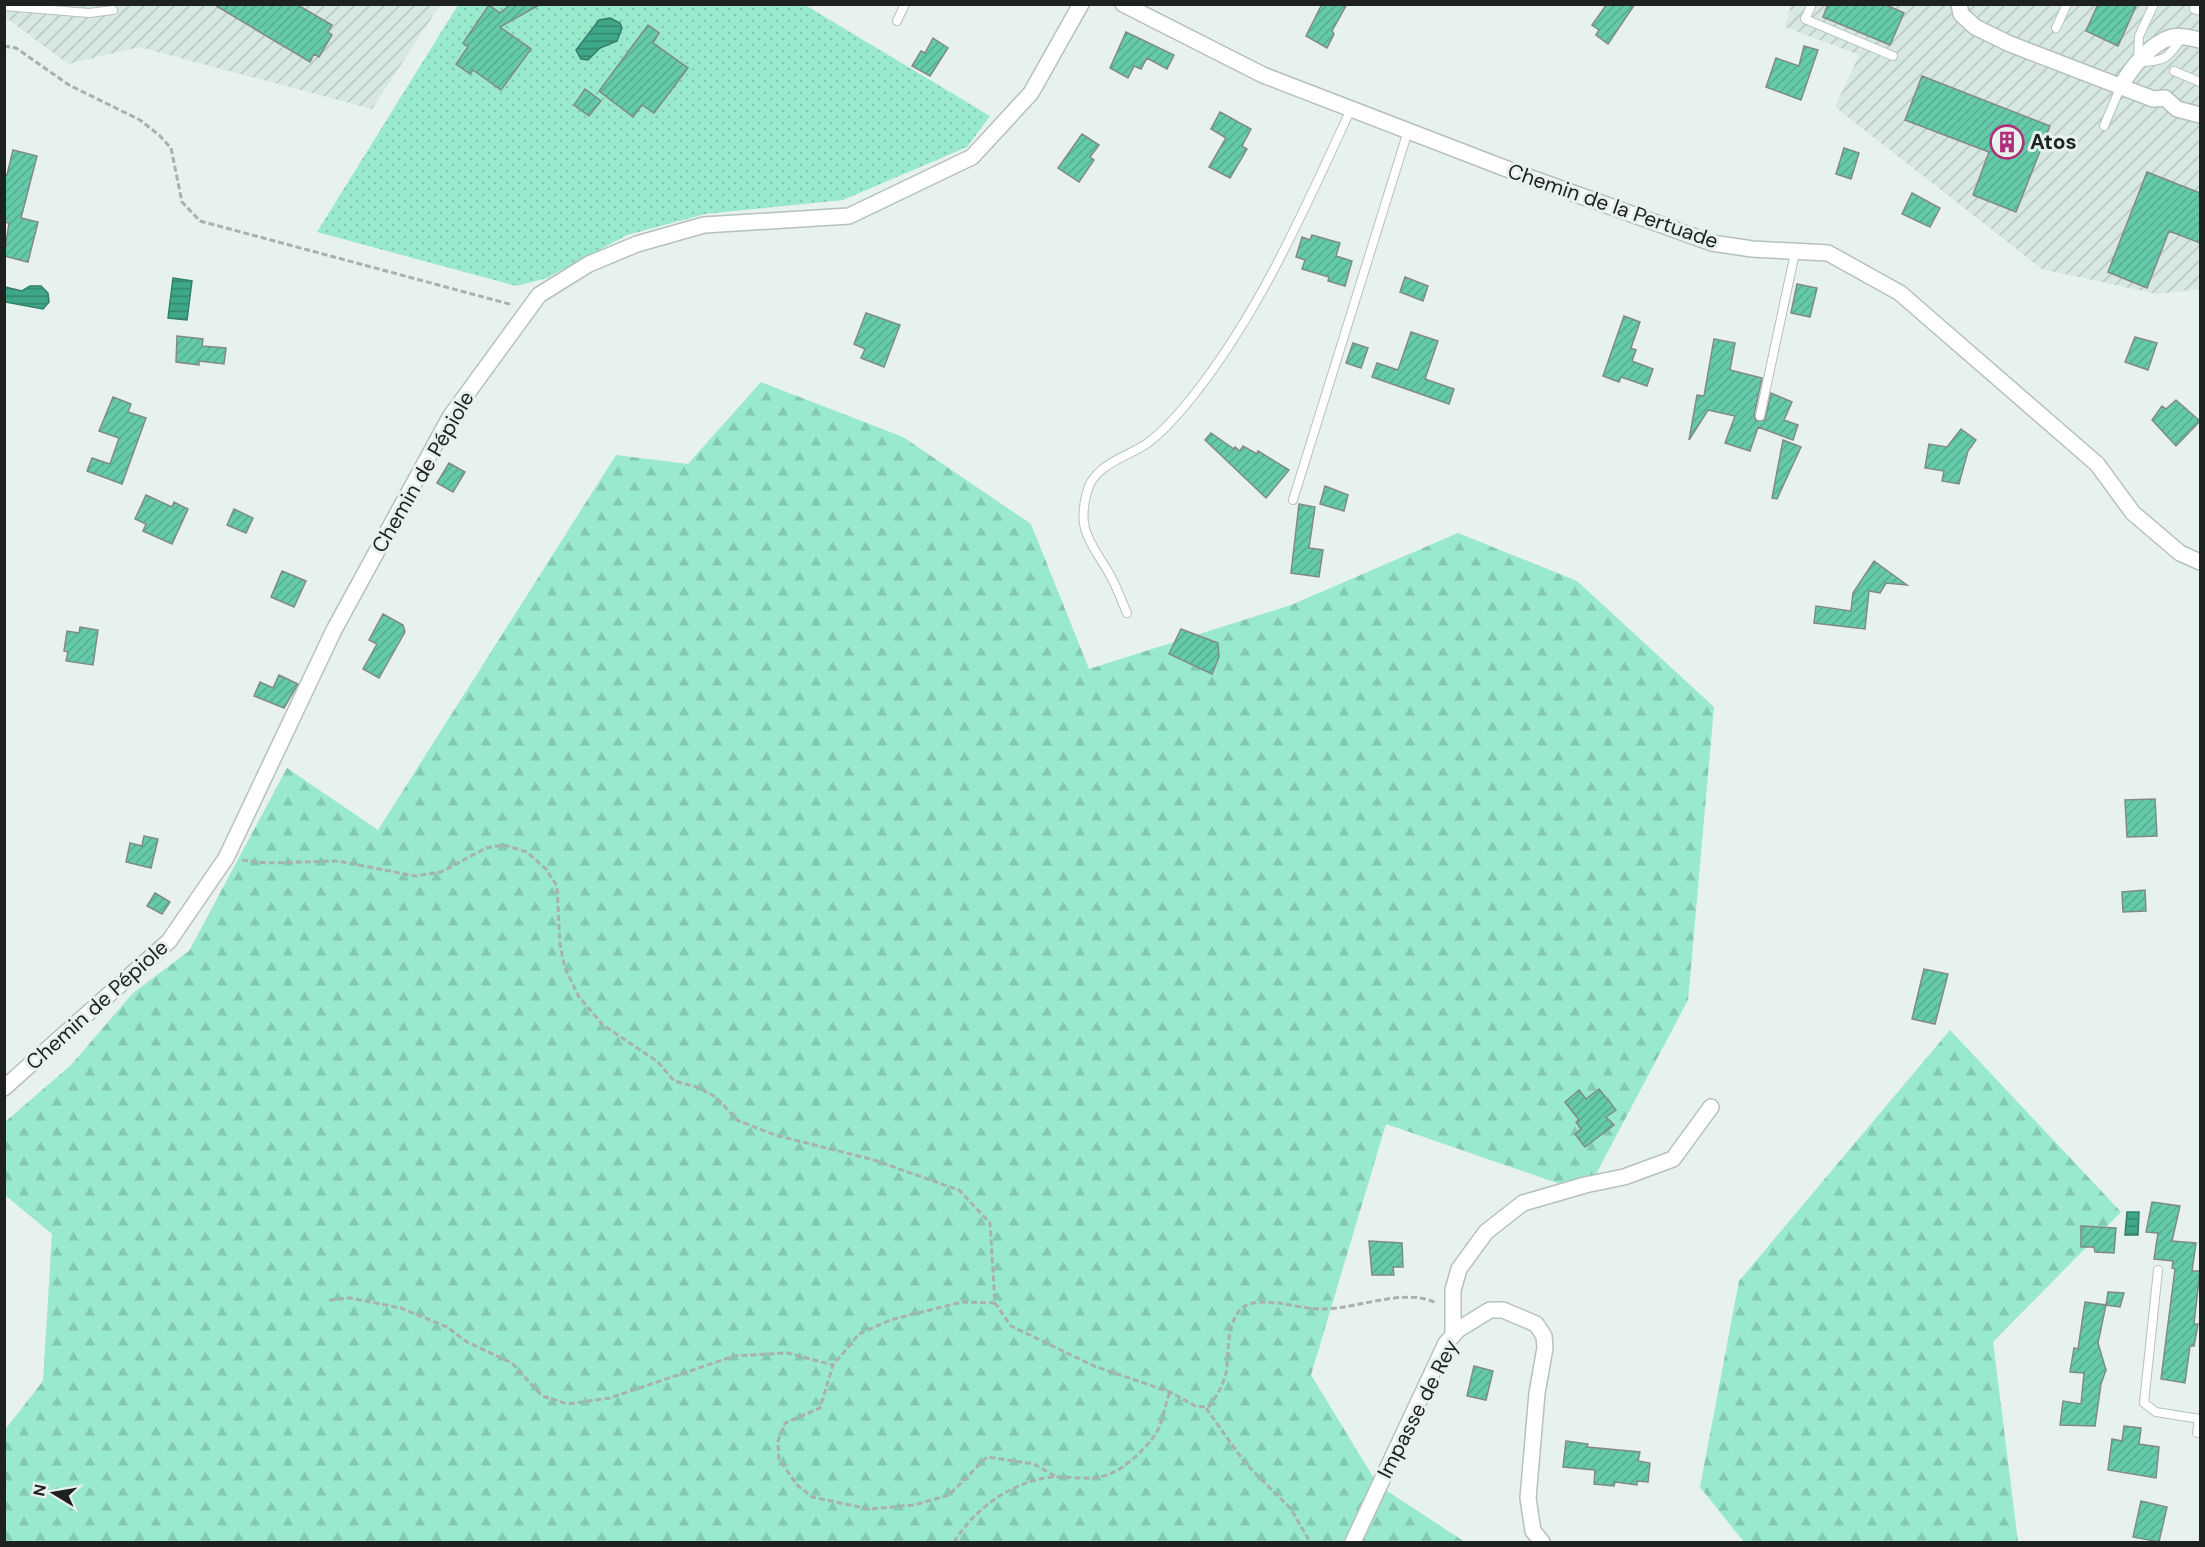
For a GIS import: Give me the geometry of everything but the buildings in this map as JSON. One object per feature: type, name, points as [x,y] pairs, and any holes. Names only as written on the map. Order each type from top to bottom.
[{"type":"street","name":"Chemin de Pépiole","points":[[4,1088],[169,941],[226,858],[334,630],[450,417],[539,295],[589,264],[637,244],[704,225],[849,216],[972,157],[1031,93],[1081,4]]},
{"type":"street","name":"Chemin de la Pertuade","points":[[1123,4],[1263,75],[1712,243],[1795,253],[1828,253],[1900,293],[2097,464],[2133,513],[2180,553],[2200,562]]},
{"type":"street","points":[[1959,4],[1961,14],[1975,27],[2010,44],[2153,99],[2165,98],[2176,109],[2200,115]]},
{"type":"street","points":[[2121,86],[2138,62],[2161,43],[2182,37],[2200,40]]},
{"type":"street","points":[[1453,1336],[1453,1290],[1459,1269],[1486,1232],[1524,1203],[1585,1185],[1624,1177],[1673,1159],[1712,1107]]},
{"type":"street","name":"Impasse de Rey","points":[[1353,1542],[1446,1343],[1490,1310],[1503,1310],[1536,1324],[1544,1336],[1545,1348],[1537,1393],[1528,1498],[1533,1531],[1542,1542]]},
{"type":"lane","points":[[897,21],[905,4]]},
{"type":"lane","points":[[1812,4],[1805,19],[1893,56]]},
{"type":"lane","points":[[2056,28],[2067,4]]},
{"type":"lane","points":[[2138,62],[2139,36],[2154,4]]},
{"type":"lane","points":[[2196,4],[2194,9],[2200,11]]},
{"type":"lane","points":[[4,6],[89,13],[113,9]]},
{"type":"lane","points":[[2174,71],[2200,82]]},
{"type":"lane","points":[[2104,126],[2121,86]]},
{"type":"lane","points":[[1127,613],[1111,576],[1087,541],[1083,517],[1088,488],[1113,461],[1148,443],[1192,398],[1220,359],[1257,300],[1351,109]]},
{"type":"lane","points":[[1293,500],[1408,131]]},
{"type":"lane","points":[[1760,416],[1795,253]]},
{"type":"lane","points":[[2158,1270],[2144,1403],[2156,1412],[2200,1419],[2197,1433]]},
{"type":"path","points":[[4,46],[16,48],[69,85],[140,120],[159,135],[171,148],[182,202],[200,221],[529,309]]},
{"type":"path","points":[[226,858],[267,863],[338,861],[415,876],[441,872],[486,848],[495,846],[504,845],[527,852],[546,869],[557,886],[560,945],[565,968],[579,997],[603,1025],[658,1062],[674,1081],[697,1087],[716,1097],[737,1120],[775,1135],[874,1160],[959,1190],[990,1223],[995,1303],[1011,1326],[1094,1366],[1170,1392],[1197,1407],[1206,1408],[1245,1463],[1291,1509],[1310,1542]]},
{"type":"path","points":[[329,1300],[350,1298],[401,1308],[447,1327],[466,1342],[512,1363],[542,1396],[568,1404],[610,1398],[734,1356],[789,1353],[833,1365]]},
{"type":"path","points":[[1206,1408],[1222,1386],[1226,1372],[1229,1330],[1240,1309],[1248,1304],[1265,1302],[1324,1309],[1379,1301],[1426,1298],[1453,1315]]},
{"type":"path","points":[[995,1303],[962,1302],[890,1320],[859,1334],[833,1365],[820,1408],[785,1423],[778,1441],[779,1459],[796,1485],[812,1497],[869,1509],[914,1505],[949,1495],[987,1457],[1034,1464],[1055,1476]]},
{"type":"path","points":[[954,1542],[968,1522],[995,1498],[1027,1482],[1055,1476],[1094,1478],[1112,1473],[1122,1467],[1145,1448],[1157,1432],[1170,1392]]},
{"type":"shaded area","points":[[5,4],[440,5],[372,109],[139,47],[68,64],[5,17]]},
{"type":"shaded area","points":[[1791,5],[2200,5],[2200,289],[2157,294],[2042,269],[1835,107],[1859,55],[1785,27]]},
{"type":"shaded area","points":[[610,18],[620,23],[622,28],[617,41],[600,48],[588,60],[581,59],[576,50],[599,20]]},
{"type":"shaded area","points":[[173,278],[192,281],[187,320],[168,318]]},
{"type":"shaded area","points":[[30,286],[41,286],[48,293],[49,302],[43,309],[5,302],[5,287],[22,291]]},
{"type":"shaded area","points":[[2127,1212],[2139,1212],[2138,1235],[2125,1235]]},
{"type":"green space","points":[[458,5],[805,5],[990,116],[967,147],[843,200],[705,214],[627,235],[547,278],[516,286],[317,232]]},
{"type":"green space","points":[[761,382],[903,437],[1031,524],[1089,669],[1291,605],[1458,533],[1577,581],[1714,707],[1688,1000],[1586,1193],[1386,1124],[1311,1375],[1378,1485],[1465,1542],[5,1542],[4,1431],[43,1381],[52,1234],[5,1195],[5,1122],[71,1065],[133,993],[189,951],[287,768],[378,830],[616,455],[688,464]]},
{"type":"green space","points":[[1950,1030],[2121,1212],[1993,1342],[2018,1542],[1744,1542],[1700,1487],[1739,1281]]},
{"type":"place","name":"Atos","points":[[2007,142]]}]
